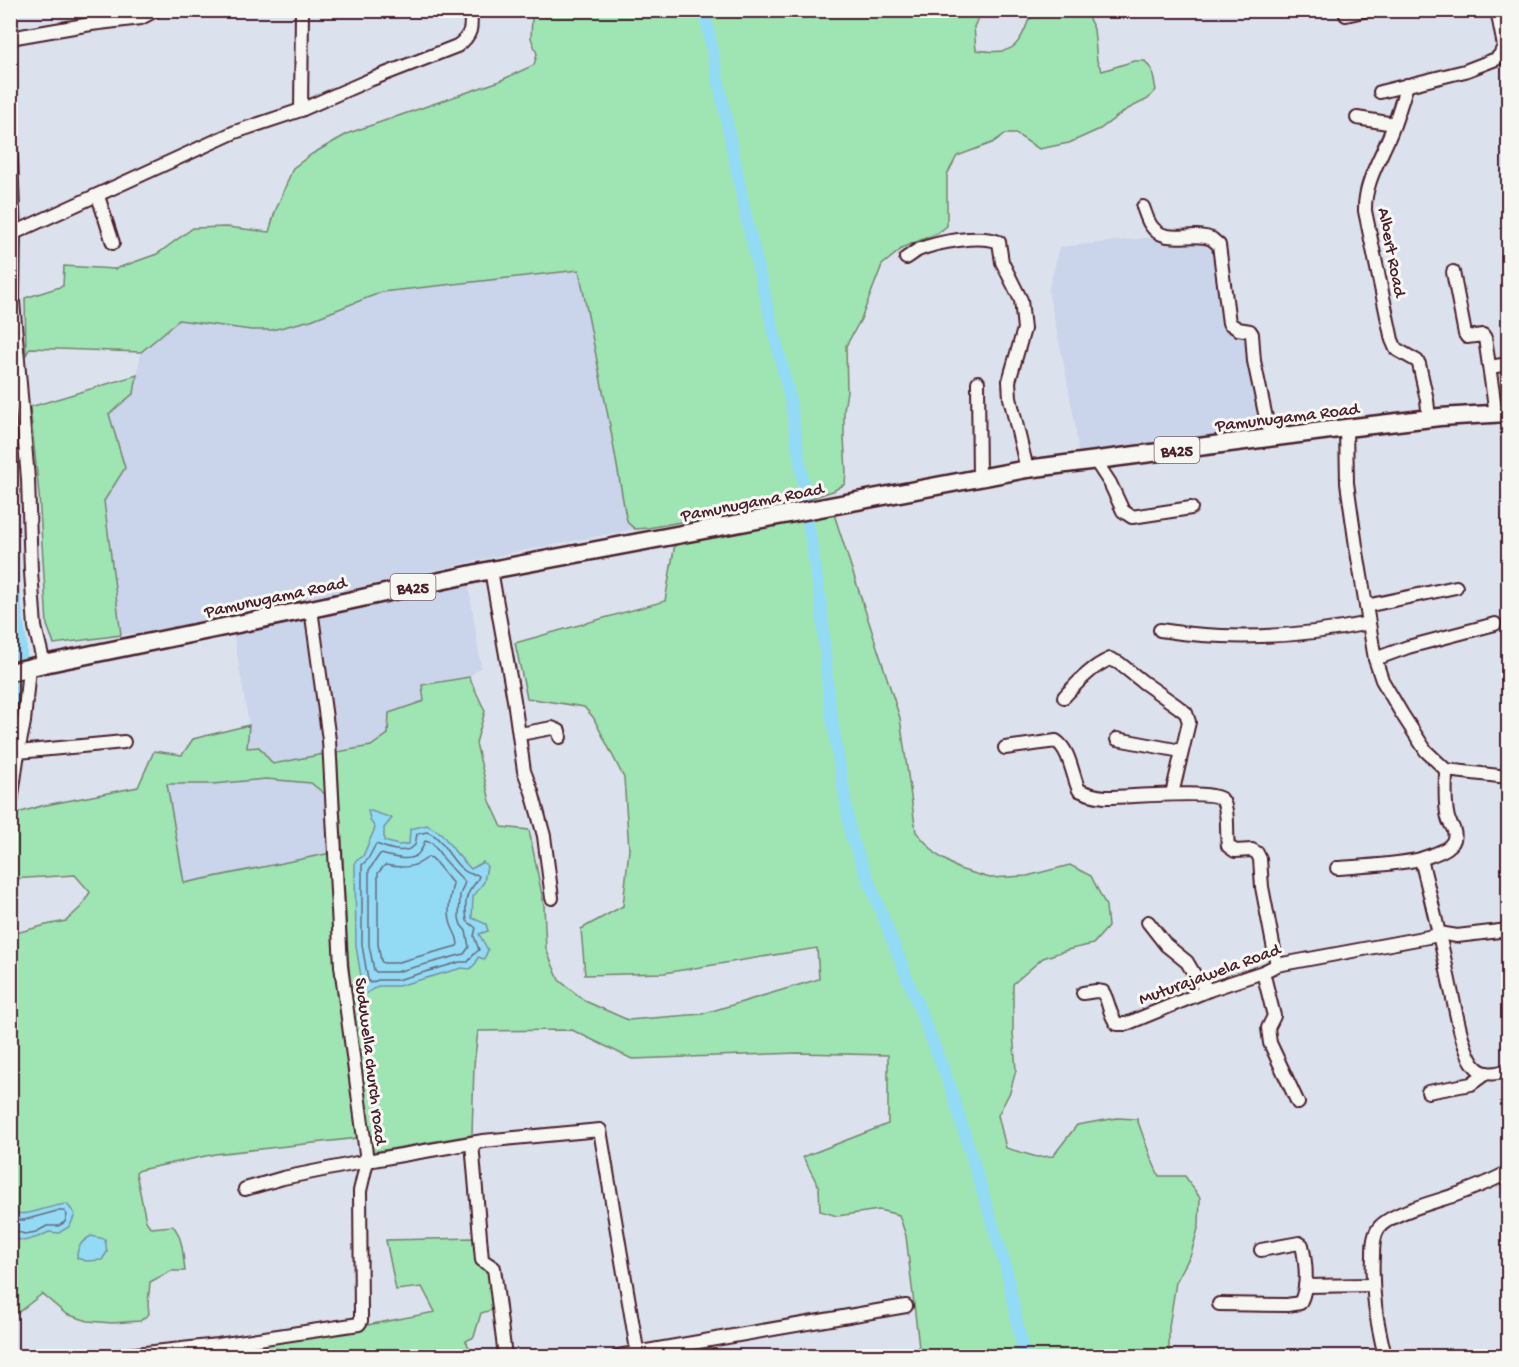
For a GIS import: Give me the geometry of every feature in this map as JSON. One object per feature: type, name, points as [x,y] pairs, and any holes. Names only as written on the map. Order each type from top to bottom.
[{"type":"main road","name":"Pamunugama Road","points":[[10,672],[491,570],[1027,469],[1429,418],[1502,413]]},
{"type":"street","points":[[10,38],[141,18],[156,10]]},
{"type":"street","points":[[302,10],[302,110]]},
{"type":"street","points":[[14,233],[235,132],[302,110],[367,81],[457,46],[466,40],[470,33],[470,10]]},
{"type":"street","points":[[1349,13],[1368,10]]},
{"type":"street","points":[[1380,92],[1465,71],[1496,60],[1503,51],[1506,35],[1497,10]]},
{"type":"street","name":"Albert Road","points":[[1407,84],[1394,124],[1373,171],[1365,198],[1365,211],[1392,340],[1396,349],[1418,361],[1429,418]]},
{"type":"street","points":[[1357,118],[1394,124]]},
{"type":"street","points":[[10,132],[14,301],[28,479],[36,665],[18,752],[10,810]]},
{"type":"street","points":[[98,196],[113,243]]},
{"type":"street","points":[[1143,207],[1149,223],[1164,235],[1203,237],[1212,239],[1219,245],[1229,323],[1238,329],[1250,331],[1252,334],[1254,361],[1270,437]]},
{"type":"street","points":[[906,258],[916,250],[952,241],[975,239],[992,240],[999,243],[1002,262],[1021,300],[1024,329],[1009,381],[1010,398],[1027,469]]},
{"type":"street","points":[[1453,272],[1465,334],[1467,337],[1483,335],[1485,338],[1502,413]]},
{"type":"street","points":[[1490,367],[1509,364]]},
{"type":"street","points":[[978,382],[979,478]]},
{"type":"street","points":[[1346,428],[1347,483],[1375,659],[1382,680],[1426,751],[1446,770],[1509,777]]},
{"type":"street","points":[[1095,460],[1110,483],[1123,511],[1132,517],[1191,508]]},
{"type":"street","points":[[491,570],[520,734],[524,771],[544,836],[552,898]]},
{"type":"street","points":[[1366,606],[1456,587]]},
{"type":"street","name":"Suduwella church road","points":[[311,609],[329,740],[341,966],[367,1161],[472,1143],[600,1130],[638,1355]]},
{"type":"street","points":[[1160,630],[1228,636],[1287,635],[1335,630],[1369,623]]},
{"type":"street","points":[[1375,659],[1408,647],[1495,624]]},
{"type":"street","points":[[1064,697],[1086,674],[1100,663],[1110,659],[1186,713],[1189,723],[1172,794]]},
{"type":"street","points":[[520,734],[552,728],[559,731],[560,737]]},
{"type":"street","points":[[1117,739],[1181,751]]},
{"type":"street","points":[[1005,748],[1056,741],[1061,744],[1068,758],[1079,790],[1087,794],[1107,797],[1172,794],[1219,797],[1227,814],[1228,846],[1235,851],[1252,850],[1260,859],[1262,887],[1277,965]]},
{"type":"street","points":[[18,752],[124,742]]},
{"type":"street","points":[[1337,868],[1383,866],[1421,859],[1446,850],[1453,842],[1454,831],[1446,808],[1446,770]]},
{"type":"street","points":[[1421,859],[1466,1049],[1475,1066],[1486,1073],[1493,1074],[1509,1070]]},
{"type":"street","points":[[1148,922],[1166,945],[1187,962],[1197,979],[1209,990]]},
{"type":"street","name":"Muturajawela Road","points":[[1083,993],[1103,992],[1114,1021],[1117,1024],[1126,1024],[1277,965],[1439,934],[1457,936],[1509,930]]},
{"type":"street","points":[[1263,972],[1274,1016],[1268,1028],[1270,1043],[1298,1103]]},
{"type":"street","points":[[1428,1092],[1471,1084],[1486,1073]]},
{"type":"street","points":[[472,1143],[482,1260],[494,1268],[505,1356]]},
{"type":"street","points":[[118,1356],[218,1345],[359,1324],[361,1321],[360,1191],[367,1161],[283,1178],[245,1189]]},
{"type":"street","points":[[1385,1356],[1375,1309],[1373,1285],[1374,1243],[1378,1229],[1399,1214],[1461,1193],[1509,1172]]},
{"type":"street","points":[[1219,1304],[1297,1304],[1301,1301],[1305,1286],[1305,1257],[1302,1245],[1299,1243],[1261,1250]]},
{"type":"street","points":[[1305,1286],[1373,1285]]},
{"type":"street","points":[[618,1356],[638,1355],[906,1306]]},
{"type":"shaded area","points":[[1189,237],[1217,244],[1227,327],[1248,332],[1266,430],[1078,452],[1065,370],[1048,291],[1060,247],[1146,238]]},
{"type":"shaded area","points":[[579,270],[628,523],[635,529],[516,552],[189,625],[121,635],[104,501],[125,468],[109,414],[134,393],[141,352],[179,320],[251,330],[272,330],[347,307],[382,292]]},
{"type":"shaded area","points":[[468,581],[481,667],[469,677],[422,685],[424,701],[389,713],[388,734],[371,746],[273,764],[259,748],[247,749],[249,725],[232,625]]},
{"type":"shaded area","points":[[266,779],[311,783],[326,795],[331,853],[183,883],[167,784],[213,784]]},
{"type":"green space","points":[[538,10],[972,11],[978,18],[974,27],[976,50],[997,51],[1004,51],[1016,44],[1029,19],[1045,13],[1072,11],[1087,15],[1094,29],[1097,61],[1102,71],[1134,61],[1145,61],[1152,70],[1156,90],[1148,99],[1126,110],[1100,129],[1069,143],[1039,149],[1016,134],[1005,134],[992,143],[957,156],[947,175],[947,226],[938,233],[904,247],[882,265],[861,319],[846,346],[845,484],[833,491],[811,498],[648,528],[635,529],[628,523],[579,270],[382,292],[311,320],[272,330],[251,330],[179,320],[141,352],[30,348],[26,355],[25,298],[63,286],[64,266],[115,269],[157,254],[193,228],[227,227],[269,232],[293,168],[312,154],[349,133],[497,82],[534,65],[537,54],[531,38],[532,17]]},
{"type":"green space","points":[[137,375],[134,393],[109,414],[125,468],[104,501],[121,635],[54,644],[47,625],[39,494],[30,407]]},
{"type":"green space","points":[[833,511],[900,718],[916,832],[937,855],[959,869],[990,878],[1027,876],[1070,865],[1091,876],[1106,906],[1108,927],[1093,944],[1043,958],[1013,984],[1016,1070],[1010,1092],[998,1115],[1006,1148],[1037,1157],[1053,1156],[1077,1125],[1117,1118],[1137,1119],[1159,1176],[1185,1176],[1200,1198],[1199,1225],[1191,1254],[1176,1282],[1169,1327],[1169,1356],[920,1356],[906,1236],[899,1215],[879,1210],[837,1216],[820,1211],[819,1187],[803,1157],[888,1124],[888,1055],[798,1053],[632,1059],[572,1030],[478,1031],[474,1065],[472,1135],[373,1152],[353,1021],[337,752],[371,746],[388,734],[389,713],[424,701],[422,685],[469,677],[485,711],[476,743],[490,801],[502,827],[529,830],[544,905],[546,949],[559,980],[585,1001],[628,1020],[702,1014],[819,979],[817,948],[664,973],[585,975],[581,929],[623,906],[629,849],[624,778],[593,717],[584,707],[527,698],[515,643],[665,601],[675,544]]},
{"type":"green space","points":[[249,725],[247,748],[259,747],[273,764],[324,754],[326,795],[311,783],[266,779],[213,784],[167,784],[184,883],[331,853],[336,968],[358,1138],[215,1154],[140,1170],[136,1173],[146,1221],[151,1228],[173,1226],[181,1241],[185,1271],[171,1271],[150,1282],[149,1314],[140,1321],[112,1323],[88,1321],[66,1314],[42,1294],[11,1318],[12,934],[66,921],[81,907],[90,892],[75,875],[11,879],[11,815],[41,806],[138,787],[154,751],[182,755],[193,739]]},
{"type":"green space","points":[[474,1238],[476,1264],[490,1270],[495,1309],[481,1313],[474,1337],[466,1341],[473,1356],[173,1356],[284,1341],[435,1312],[422,1287],[396,1290],[386,1240]]},
{"type":"water","points":[[368,810],[392,818],[384,828],[384,841],[398,845],[409,844],[410,829],[427,825],[441,833],[471,869],[483,862],[487,866],[484,882],[473,897],[472,918],[486,924],[488,931],[479,934],[488,950],[484,959],[478,957],[470,969],[462,968],[398,986],[378,986],[364,995],[356,946],[355,862],[363,856],[375,828]]},
{"type":"water","points":[[67,1204],[75,1214],[70,1226],[59,1233],[49,1232],[24,1241],[14,1238],[11,1233],[11,1215]]},
{"type":"water","points":[[91,1236],[105,1239],[107,1252],[102,1260],[86,1261],[77,1258],[80,1245]]},
{"type":"waterway","points":[[704,10],[747,221],[790,399],[806,501]]},
{"type":"waterway","points":[[10,424],[10,438]]},
{"type":"waterway","points":[[808,521],[821,604],[829,700],[851,836],[950,1086],[1006,1268],[1024,1356]]},
{"type":"waterway","points":[[10,563],[21,642],[21,659]]},
{"type":"waterway","points":[[10,748],[21,702],[21,679]]}]
